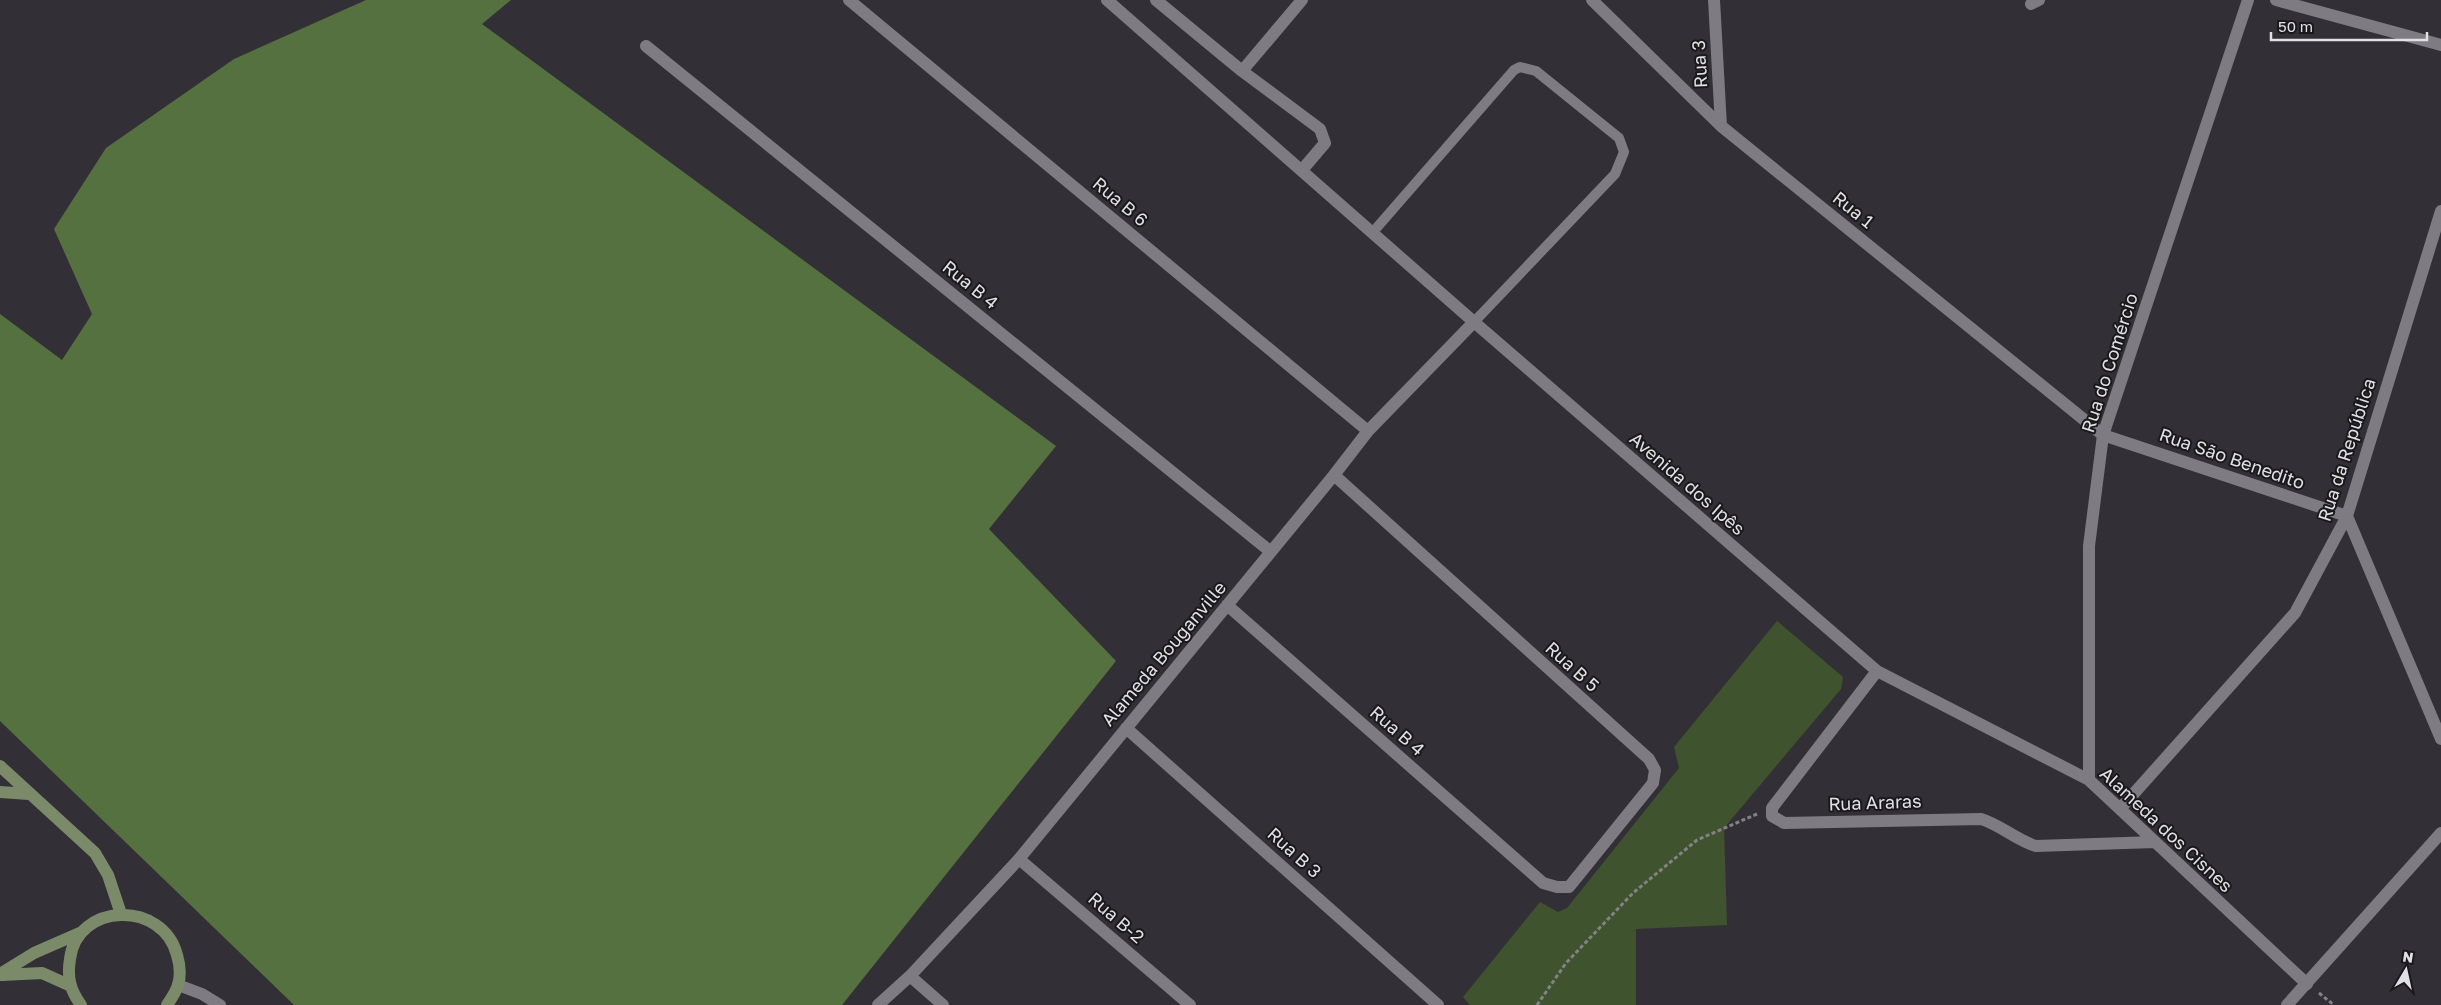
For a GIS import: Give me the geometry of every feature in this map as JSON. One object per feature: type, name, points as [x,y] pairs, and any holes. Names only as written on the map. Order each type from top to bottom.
[{"type":"main road","points":[[0,766],[95,854],[108,875],[121,914]]},
{"type":"main road","points":[[0,792],[29,794]]},
{"type":"main road","points":[[0,975],[34,953],[82,932],[100,919],[121,914],[143,917],[162,928],[175,946],[180,967],[178,985],[167,1005]]},
{"type":"main road","points":[[81,1005],[73,994],[68,973],[71,951],[82,932]]},
{"type":"main road","points":[[0,975],[42,974],[54,977],[71,986]]},
{"type":"street","name":"Rua B 6","points":[[849,0],[1368,431]]},
{"type":"street","points":[[1107,0],[1474,322]]},
{"type":"street","points":[[1156,0],[1242,71],[1320,129],[1324,135],[1323,146],[1302,170]]},
{"type":"street","points":[[1242,71],[1302,0]]},
{"type":"street","name":"Rua 3","points":[[1714,0],[1721,126]]},
{"type":"street","name":"Rua do Comércio","points":[[2089,780],[2089,546],[2103,434],[2248,0]]},
{"type":"street","points":[[2276,0],[2441,45]]},
{"type":"street","name":"Rua 1","points":[[1600,2],[1721,126],[2103,434]]},
{"type":"street","name":"Rua B 4","points":[[646,46],[1271,552]]},
{"type":"street","name":"Rua da República","points":[[2120,809],[2295,612],[2348,516],[2441,211]]},
{"type":"street","name":"Alameda Bouganville","points":[[878,1005],[910,976],[1019,858],[1334,476],[1368,431],[1474,322]]},
{"type":"street","name":"Avenida dos Ipês","points":[[1474,322],[1877,672]]},
{"type":"street","name":"Rua São Benedito","points":[[2103,434],[2348,516]]},
{"type":"street","name":"Rua B 5","points":[[1334,476],[1649,760],[1655,770],[1653,783],[1569,887],[1557,887],[1543,883]]},
{"type":"street","points":[[2348,516],[2441,739]]},
{"type":"street","name":"Rua B 4","points":[[1228,605],[1543,883]]},
{"type":"street","points":[[1772,808],[1877,672]]},
{"type":"street","name":"Alameda dos Cisnes","points":[[1877,672],[2089,780],[2307,984]]},
{"type":"street","name":"Rua B 3","points":[[1126,728],[1438,1005]]},
{"type":"street","name":"Rua Araras","points":[[1772,808],[1772,816],[1784,823],[1981,819],[1994,823],[2027,844],[2036,846],[2155,842]]},
{"type":"street","points":[[2287,1005],[2441,833]]},
{"type":"street","name":"Rua B-2","points":[[1019,858],[1190,1005]]},
{"type":"street","points":[[910,976],[943,1005]]},
{"type":"street","points":[[178,985],[202,994],[220,1005]]},
{"type":"lane","points":[[1373,232],[1514,70],[1520,67],[1536,71],[1619,138],[1624,152],[1615,174],[1474,322]]},
{"type":"path","points":[[1537,1005],[1566,963],[1633,893],[1697,840],[1772,808]]},
{"type":"green space","points":[[366,0],[511,0],[482,24],[1056,446],[989,529],[1116,661],[842,1005],[294,1005],[0,721],[0,314],[62,360],[92,314],[54,229],[106,148],[234,59]]},
{"type":"green space","points":[[1777,621],[1843,677],[1841,689],[1724,828],[1727,925],[1636,929],[1636,1005],[1470,1005],[1463,997],[1540,902],[1558,912],[1567,908],[1679,768],[1674,747]]}]
